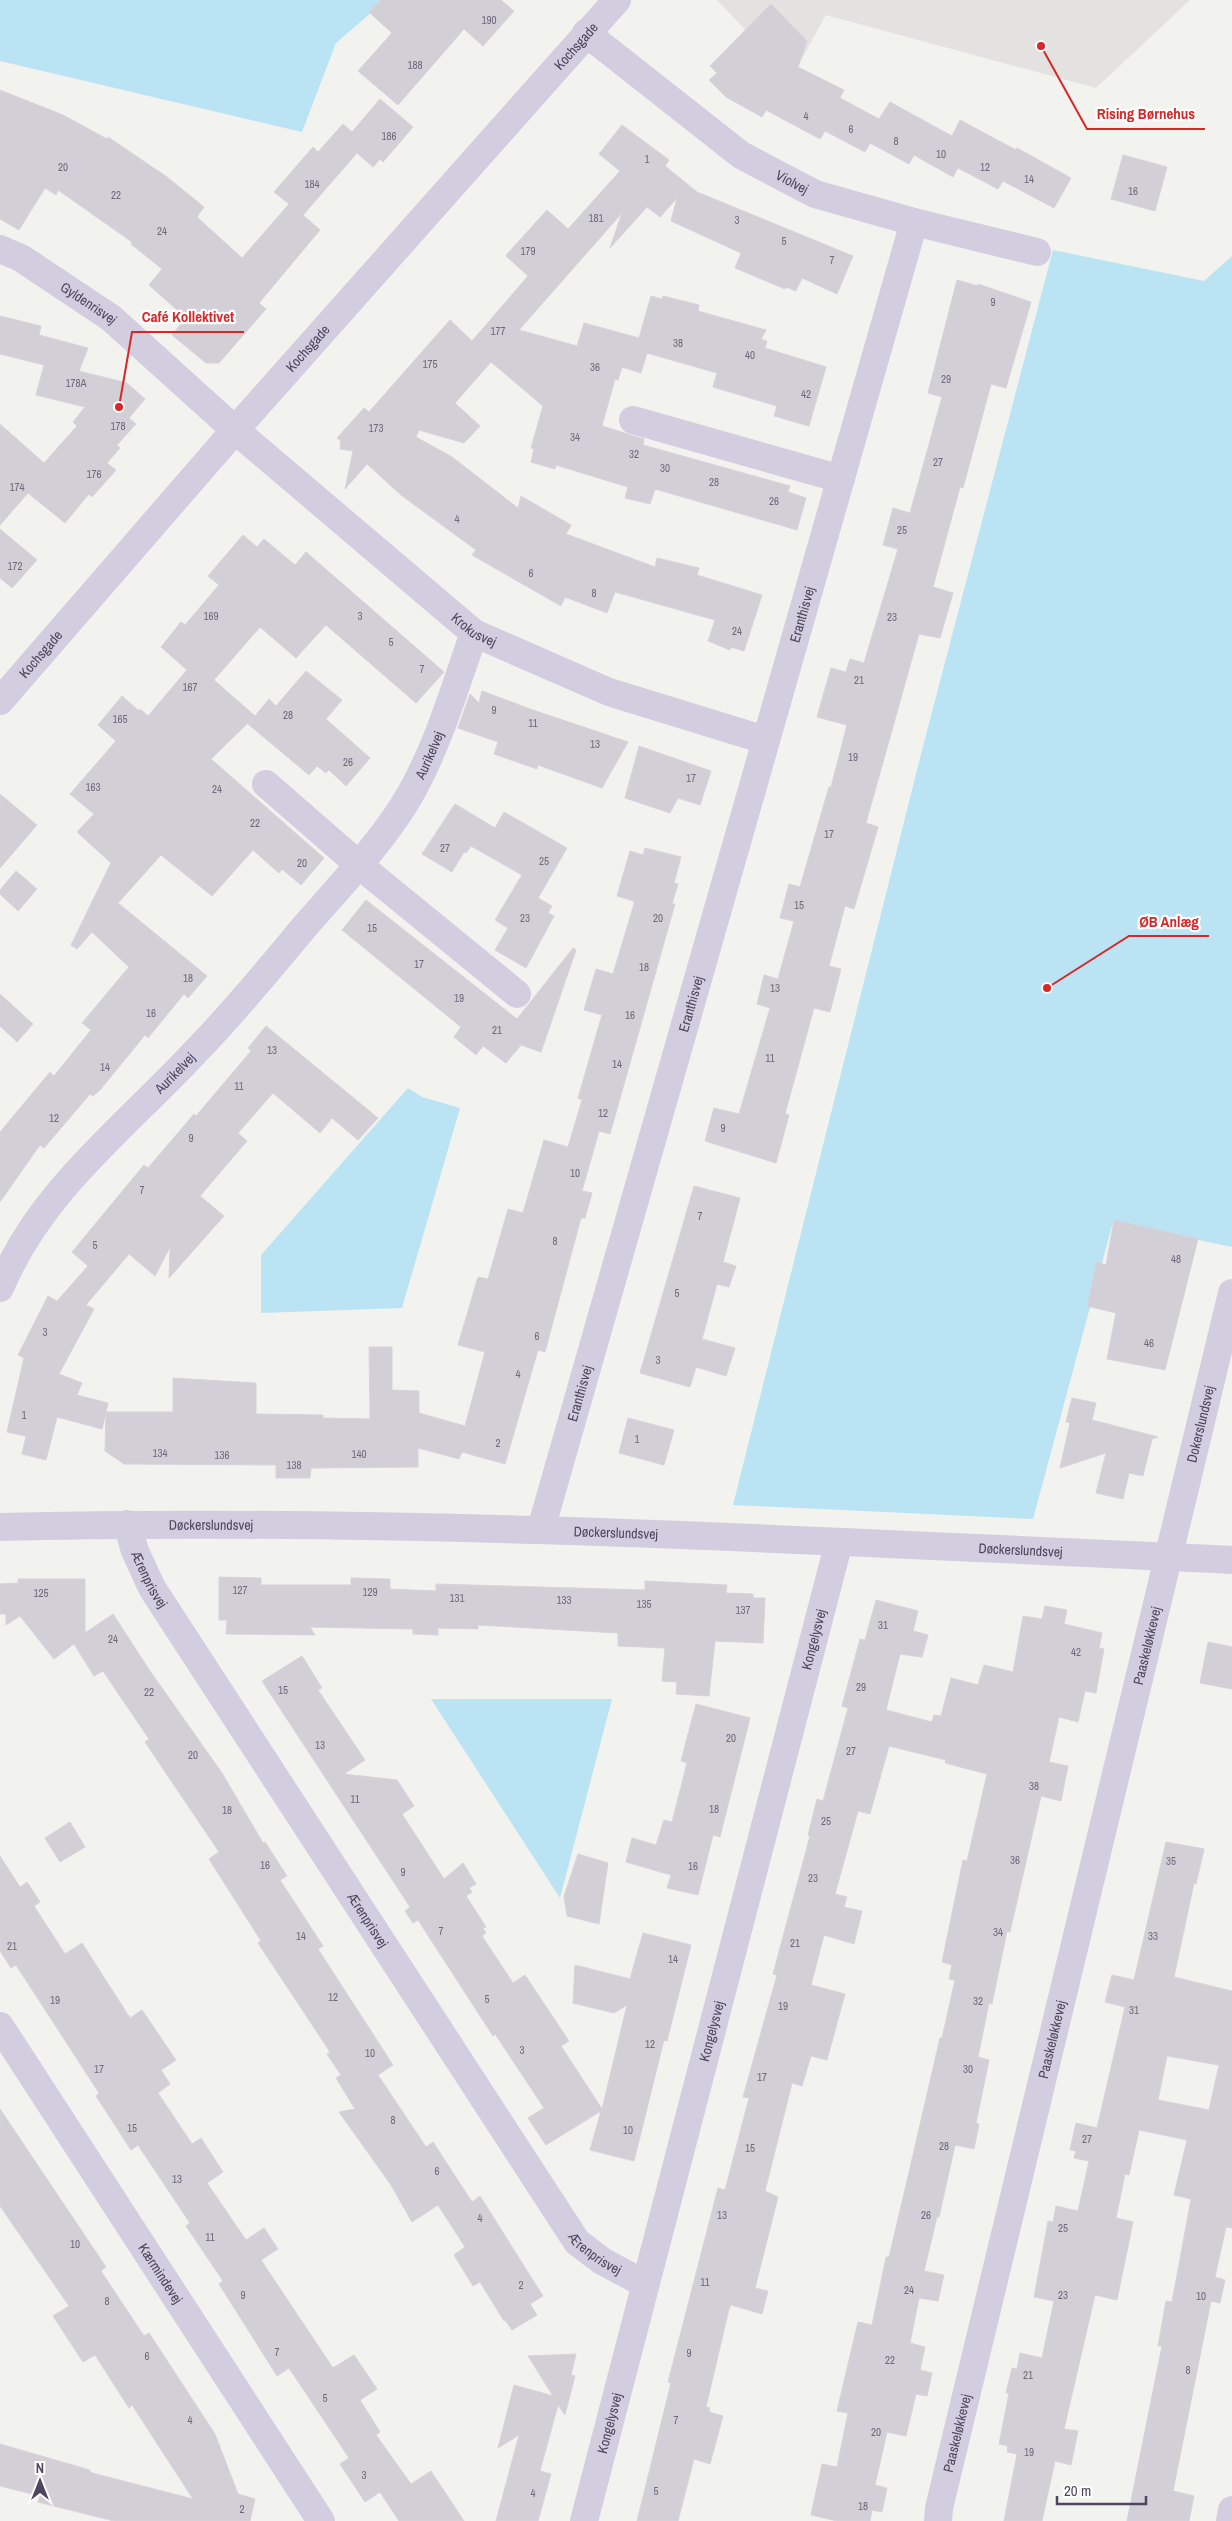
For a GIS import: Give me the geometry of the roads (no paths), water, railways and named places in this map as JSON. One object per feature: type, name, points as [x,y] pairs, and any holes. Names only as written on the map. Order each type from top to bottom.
[{"type":"street","name":"Kochsgade","points":[[0,701],[235,430],[617,0]]},
{"type":"street","name":"Violvej","points":[[586,33],[741,155],[815,194],[914,222],[1037,252]]},
{"type":"street","name":"Eranthisvej","points":[[541,1529],[914,222]]},
{"type":"street","name":"Gyldenrisvej","points":[[0,249],[21,258],[111,318],[235,430]]},
{"type":"street","points":[[633,420],[841,479]]},
{"type":"street","name":"Krokusvej","points":[[235,430],[474,633],[609,692],[765,740]]},
{"type":"street","name":"Aurikelvej","points":[[0,1288],[9,1266],[38,1218],[74,1174],[198,1049],[359,865],[410,795],[433,751],[474,633]]},
{"type":"street","points":[[266,784],[359,865],[517,994]]},
{"type":"street","name":"Dokerslundsvej","points":[[1167,1557],[1232,1293]]},
{"type":"street","name":"Døckerslundsvej","points":[[0,1527],[127,1524],[541,1529],[1232,1560]]},
{"type":"street","name":"Ærenprisvej","points":[[127,1524],[135,1551],[152,1588],[577,2242],[602,2261],[645,2284]]},
{"type":"street","name":"Kongelysvej","points":[[584,2521],[839,1542]]},
{"type":"street","name":"Paaskeløkkevej","points":[[938,2521],[939,2508],[1167,1557]]},
{"type":"street","name":"Kærmindevej","points":[[0,2026],[321,2521]]},
{"type":"street","points":[[1230,2521],[1232,2510]]},
{"type":"place","name":"Rising Børnehus","points":[[1041,46]]},
{"type":"place","name":"Café Kollektivet","points":[[119,407]]},
{"type":"place","name":"ØB Anlæg","points":[[1047,988]]}]
